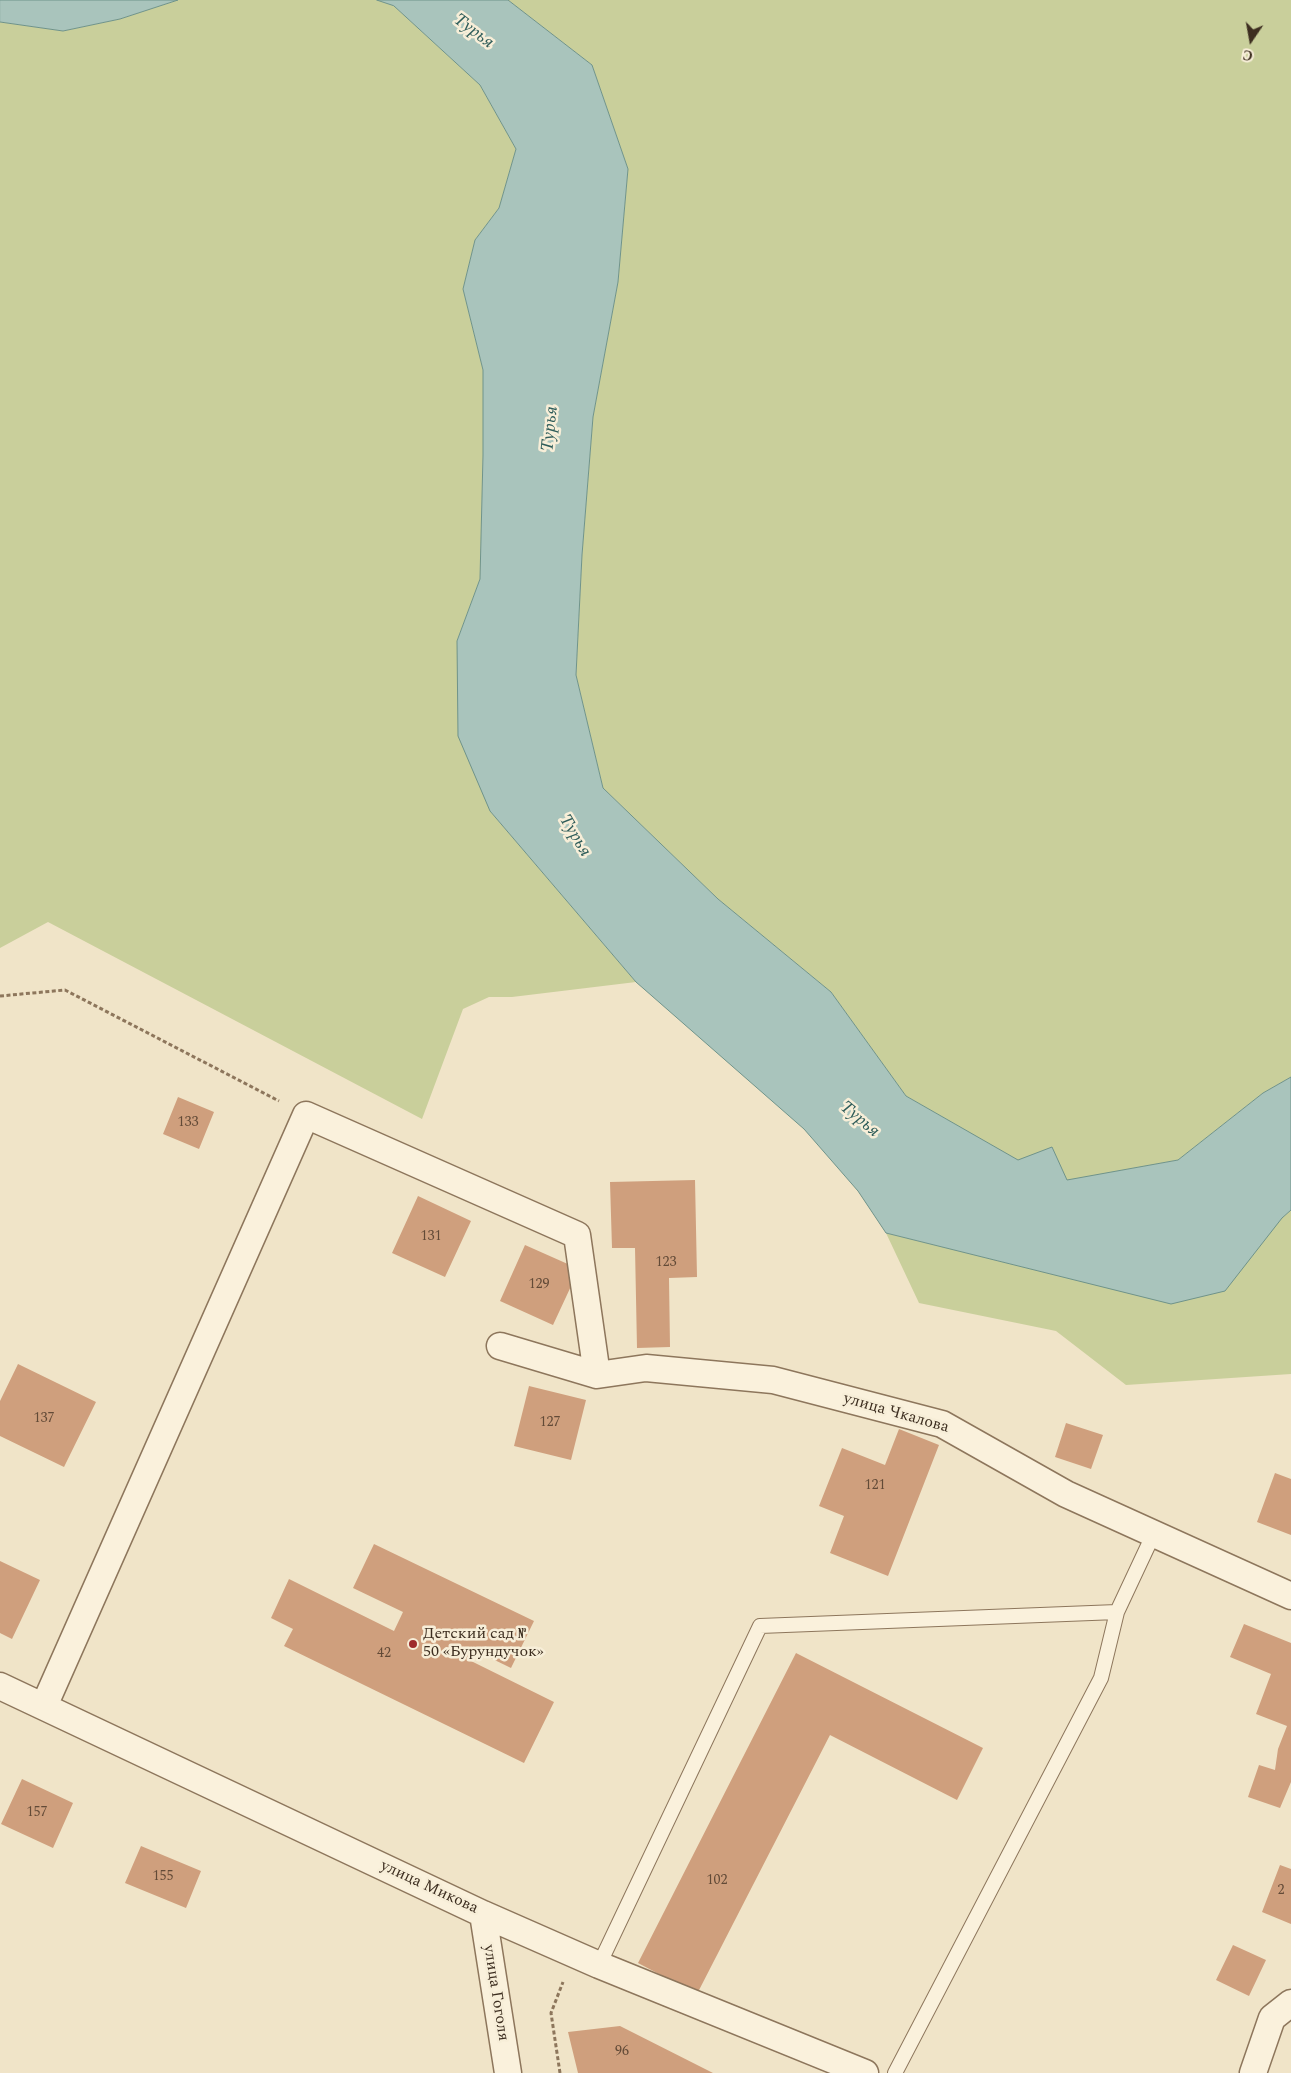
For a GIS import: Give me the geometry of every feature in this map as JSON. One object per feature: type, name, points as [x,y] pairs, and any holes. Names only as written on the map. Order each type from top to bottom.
[{"type":"street","points":[[44,1706],[306,1115],[577,1235],[597,1375]]},
{"type":"street","name":"улица Чкалова","points":[[500,1346],[597,1375],[646,1368],[773,1380],[942,1424],[1066,1494],[1291,1596]]},
{"type":"street","name":"улица Микова","points":[[0,1686],[483,1914],[599,1965],[864,2073]]},
{"type":"street","name":"улица Гоголя","points":[[483,1914],[508,2073]]},
{"type":"street","points":[[1253,2073],[1272,2018],[1291,2003]]},
{"type":"lane","points":[[895,2073],[1101,1678],[1117,1612],[1154,1533]]},
{"type":"lane","points":[[599,1965],[760,1626],[1117,1612]]},
{"type":"path","points":[[0,996],[65,990],[306,1115]]},
{"type":"path","points":[[560,2073],[551,2012],[575,1954]]},
{"type":"green space","points":[[178,0],[377,0],[394,6],[480,85],[516,149],[499,208],[475,240],[463,289],[483,370],[483,455],[480,579],[457,641],[490,811],[636,982],[512,997],[489,997],[463,1009],[422,1119],[48,922],[0,948],[0,22],[63,31],[120,19]]},
{"type":"green space","points":[[508,0],[1291,0],[1291,1077],[1263,1093],[1178,1160],[1067,1181],[1018,1161],[906,1096],[831,992],[718,899],[603,788],[576,675],[582,555],[593,417],[618,282],[628,169],[592,65]]},
{"type":"green space","points":[[1291,1210],[1291,1374],[1126,1385],[1056,1331],[919,1303],[886,1233],[1081,1281],[1282,1218]]},
{"type":"water","points":[[0,0],[178,0],[120,19],[63,31],[0,22]]},
{"type":"water","name":"Турья","points":[[377,0],[508,0],[592,65],[628,169],[618,282],[593,417],[582,555],[576,675],[603,788],[718,899],[831,992],[906,1096],[1018,1160],[1052,1147],[1067,1180],[1178,1160],[1263,1093],[1291,1077],[1291,1210],[1282,1218],[1225,1291],[1171,1304],[886,1233],[858,1191],[804,1129],[636,982],[490,811],[458,736],[457,641],[480,579],[483,455],[483,370],[463,289],[475,240],[499,208],[516,149],[480,85],[394,6]]},
{"type":"building","points":[[178,1097],[214,1112],[199,1149],[163,1134]]},
{"type":"building","points":[[695,1180],[697,1277],[669,1278],[670,1347],[637,1348],[635,1248],[612,1248],[610,1182]]},
{"type":"building","points":[[418,1196],[471,1221],[445,1277],[392,1253]]},
{"type":"building","points":[[525,1245],[579,1269],[553,1325],[500,1301]]},
{"type":"building","points":[[18,1364],[96,1402],[64,1467],[0,1436],[0,1401]]},
{"type":"building","points":[[529,1386],[586,1400],[571,1460],[514,1446]]},
{"type":"building","points":[[1066,1423],[1103,1435],[1091,1469],[1055,1457]]},
{"type":"building","points":[[899,1429],[939,1445],[888,1576],[830,1553],[844,1516],[819,1506],[842,1448],[885,1465]]},
{"type":"building","points":[[1275,1473],[1291,1479],[1291,1535],[1257,1522]]},
{"type":"building","points":[[374,1544],[534,1621],[511,1668],[472,1649],[467,1659],[554,1702],[524,1763],[284,1646],[293,1629],[271,1618],[289,1579],[394,1631],[403,1612],[353,1588]]},
{"type":"building","points":[[0,1561],[40,1580],[12,1639],[0,1633]]},
{"type":"building","points":[[1244,1624],[1291,1643],[1291,1782],[1280,1808],[1248,1797],[1259,1765],[1275,1770],[1278,1749],[1287,1726],[1256,1714],[1271,1674],[1230,1657]]},
{"type":"building","points":[[796,1653],[983,1748],[957,1800],[830,1735],[697,1994],[638,1963]]},
{"type":"building","points":[[22,1779],[73,1803],[53,1848],[1,1824]]},
{"type":"building","points":[[141,1846],[201,1871],[186,1908],[125,1883]]},
{"type":"building","points":[[1280,1865],[1291,1869],[1291,1924],[1262,1912]]},
{"type":"building","points":[[1233,1945],[1266,1960],[1249,1996],[1216,1980]]},
{"type":"building","points":[[620,2026],[713,2073],[578,2073],[568,2032]]},
{"type":"place","name":"Детский сад № 50 «Бурундучок»","points":[[413,1644]]}]
